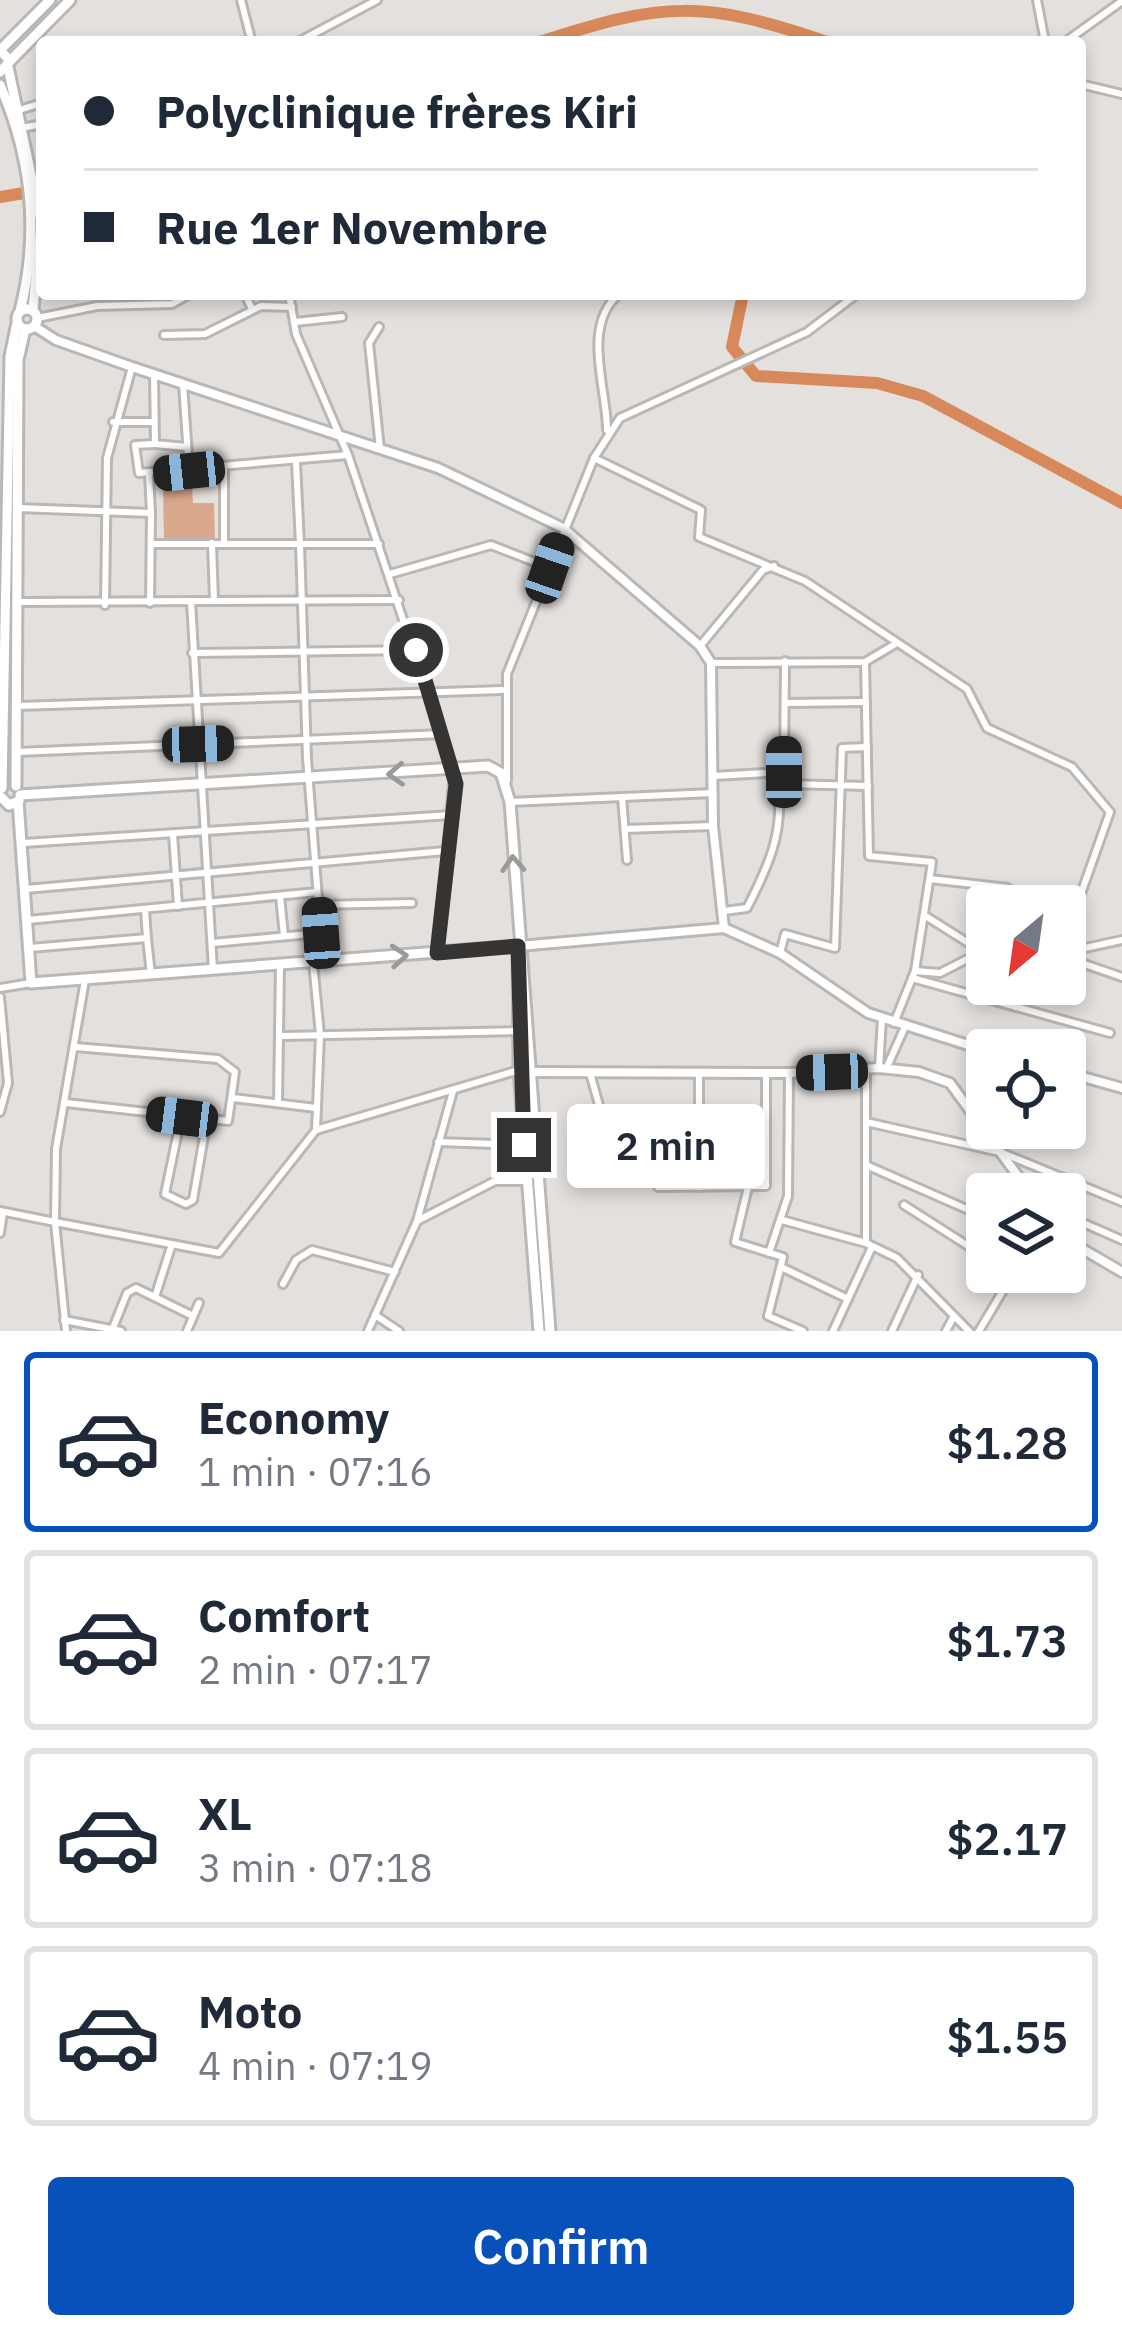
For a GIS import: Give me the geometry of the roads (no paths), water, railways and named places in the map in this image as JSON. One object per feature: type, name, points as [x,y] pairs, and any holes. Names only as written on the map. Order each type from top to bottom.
[{"type":"main road","points":[[36,214],[19,110],[0,46],[50,0]]},
{"type":"main road","points":[[6,67],[70,0]]},
{"type":"main road","points":[[0,85],[23,147]]},
{"type":"main road","points":[[36,234],[20,310],[56,340],[438,468],[563,528],[700,646],[711,663],[713,826],[724,928]]},
{"type":"main road","points":[[2,798],[18,359],[29,321],[36,246]]},
{"type":"main road","points":[[29,321],[5,386],[12,507],[3,570],[8,601],[3,640],[24,843],[31,983],[724,928],[780,953],[881,1018],[966,1045]]},
{"type":"main road","points":[[2,798],[454,772],[488,766],[507,781],[518,946],[519,1070],[538,1331]]},
{"type":"main road","points":[[2,798],[18,794]]},
{"type":"main road","points":[[518,946],[524,963],[550,1331]]},
{"type":"main road","points":[[531,1072],[788,1073],[883,1068],[950,1083],[1016,1173]]},
{"type":"main road","points":[[1086,1078],[1122,1088]]},
{"type":"main road","points":[[1086,1251],[1122,1272]]},
{"type":"street","points":[[241,0],[250,36]]},
{"type":"street","points":[[309,36],[377,0]]},
{"type":"street","points":[[1036,0],[1044,36]]},
{"type":"street","points":[[1073,36],[1122,1]]},
{"type":"street","points":[[1086,85],[1122,94]]},
{"type":"street","points":[[19,110],[36,105]]},
{"type":"street","points":[[22,128],[36,125]]},
{"type":"street","points":[[29,321],[98,306],[179,300]]},
{"type":"street","points":[[248,300],[252,309]]},
{"type":"street","points":[[290,300],[334,433],[348,455],[390,574],[454,772],[437,953]]},
{"type":"street","points":[[607,434],[597,337],[612,300]]},
{"type":"street","points":[[507,781],[504,690],[563,528],[607,434],[620,418],[806,332],[848,300]]},
{"type":"street","points":[[164,334],[205,334],[252,309],[292,307]]},
{"type":"street","points":[[295,322],[342,317]]},
{"type":"street","points":[[379,327],[370,344],[380,448]]},
{"type":"street","points":[[105,605],[113,422],[132,367]]},
{"type":"street","points":[[154,374],[155,444]]},
{"type":"street","points":[[183,384],[189,471]]},
{"type":"street","points":[[113,422],[154,422]]},
{"type":"street","points":[[187,446],[135,445],[136,469],[149,475],[348,455]]},
{"type":"street","points":[[594,458],[700,510],[699,537],[776,565],[967,689],[987,728],[1072,767],[1110,812],[1122,815]]},
{"type":"street","points":[[0,1232],[2,1211],[219,1253],[232,1243],[316,1130],[321,933],[302,650],[296,462]]},
{"type":"street","points":[[224,468],[224,543]]},
{"type":"street","points":[[149,475],[150,603]]},
{"type":"street","points":[[12,507],[151,513]]},
{"type":"street","points":[[212,543],[214,602]]},
{"type":"street","points":[[151,544],[379,544]]},
{"type":"street","points":[[390,574],[491,545],[550,568]]},
{"type":"street","points":[[700,646],[763,570],[776,565]]},
{"type":"street","points":[[8,601],[105,605],[399,600]]},
{"type":"street","points":[[191,602],[213,970]]},
{"type":"street","points":[[711,663],[866,662],[897,643]]},
{"type":"street","points":[[192,653],[416,650]]},
{"type":"street","points":[[785,661],[785,784]]},
{"type":"street","points":[[866,662],[869,856],[932,862],[913,974],[883,1068]]},
{"type":"street","points":[[7,704],[504,690]]},
{"type":"street","points":[[784,703],[866,702]]},
{"type":"street","points":[[14,753],[443,734]]},
{"type":"street","points":[[780,953],[785,934],[835,947],[842,748],[867,747]]},
{"type":"street","points":[[712,777],[784,772]]},
{"type":"street","points":[[724,911],[747,908],[772,859],[782,815],[778,786],[868,786]]},
{"type":"street","points":[[510,802],[713,793]]},
{"type":"street","points":[[622,797],[627,860]]},
{"type":"street","points":[[1084,885],[1110,812]]},
{"type":"street","points":[[24,843],[452,814]]},
{"type":"street","points":[[625,829],[713,826]]},
{"type":"street","points":[[173,835],[178,906]]},
{"type":"street","points":[[26,889],[446,851]]},
{"type":"street","points":[[930,879],[988,885]]},
{"type":"street","points":[[28,920],[318,892]]},
{"type":"street","points":[[280,896],[284,936]]},
{"type":"street","points":[[319,905],[412,903]]},
{"type":"street","points":[[146,910],[151,975]]},
{"type":"street","points":[[924,915],[966,940]]},
{"type":"street","points":[[212,943],[321,933]]},
{"type":"street","points":[[29,948],[147,938]]},
{"type":"street","points":[[1086,948],[1122,940]]},
{"type":"street","points":[[913,974],[940,973],[966,959]]},
{"type":"street","points":[[278,1103],[283,1036],[280,964]]},
{"type":"street","points":[[1086,967],[1122,977]]},
{"type":"street","points":[[913,974],[1110,1033]]},
{"type":"street","points":[[65,1331],[55,1222],[56,1149],[85,980]]},
{"type":"street","points":[[0,988],[31,983]]},
{"type":"street","points":[[0,998],[8,1083],[0,1112]]},
{"type":"street","points":[[881,1018],[883,1068]]},
{"type":"street","points":[[283,1036],[517,1031]]},
{"type":"street","points":[[66,1103],[228,1120],[233,1098],[235,1072],[218,1059],[75,1047]]},
{"type":"street","points":[[316,1130],[519,1070],[531,1072]]},
{"type":"street","points":[[833,1331],[869,1245],[866,1070]]},
{"type":"street","points":[[658,1187],[766,1186],[766,1072]]},
{"type":"street","points":[[590,1073],[617,1169]]},
{"type":"street","points":[[769,1253],[788,1196],[788,1073]]},
{"type":"street","points":[[699,1074],[699,1187]]},
{"type":"street","points":[[368,1331],[417,1221],[454,1091]]},
{"type":"street","points":[[233,1098],[316,1108]]},
{"type":"street","points":[[182,1117],[165,1194],[186,1204],[193,1201],[207,1119]]},
{"type":"street","points":[[866,1122],[1000,1152],[1122,1202]]},
{"type":"street","points":[[438,1142],[524,1145]]},
{"type":"street","points":[[866,1165],[966,1209]]},
{"type":"street","points":[[417,1221],[494,1181],[526,1180]]},
{"type":"street","points":[[748,1187],[735,1242],[783,1258],[768,1316],[803,1331]]},
{"type":"street","points":[[904,1205],[966,1245]]},
{"type":"street","points":[[782,1220],[869,1245],[918,1275],[969,1331]]},
{"type":"street","points":[[1086,1224],[1122,1240]]},
{"type":"street","points":[[155,1297],[172,1244]]},
{"type":"street","points":[[284,1284],[296,1260],[312,1250],[395,1272]]},
{"type":"street","points":[[781,1267],[849,1299]]},
{"type":"street","points":[[892,1331],[918,1275]]},
{"type":"street","points":[[64,1319],[117,1329],[130,1289],[193,1316]]},
{"type":"street","points":[[979,1331],[1002,1293]]},
{"type":"street","points":[[187,1331],[199,1303]]},
{"type":"street","points":[[375,1315],[399,1331]]},
{"type":"street","points":[[946,1331],[954,1316]]},
{"type":"waterway","points":[[560,36],[620,19],[684,11],[748,19],[809,36]]},
{"type":"waterway","points":[[0,197],[36,191]]},
{"type":"waterway","points":[[742,300],[732,347],[756,376],[877,383],[923,396],[1122,503]]}]
